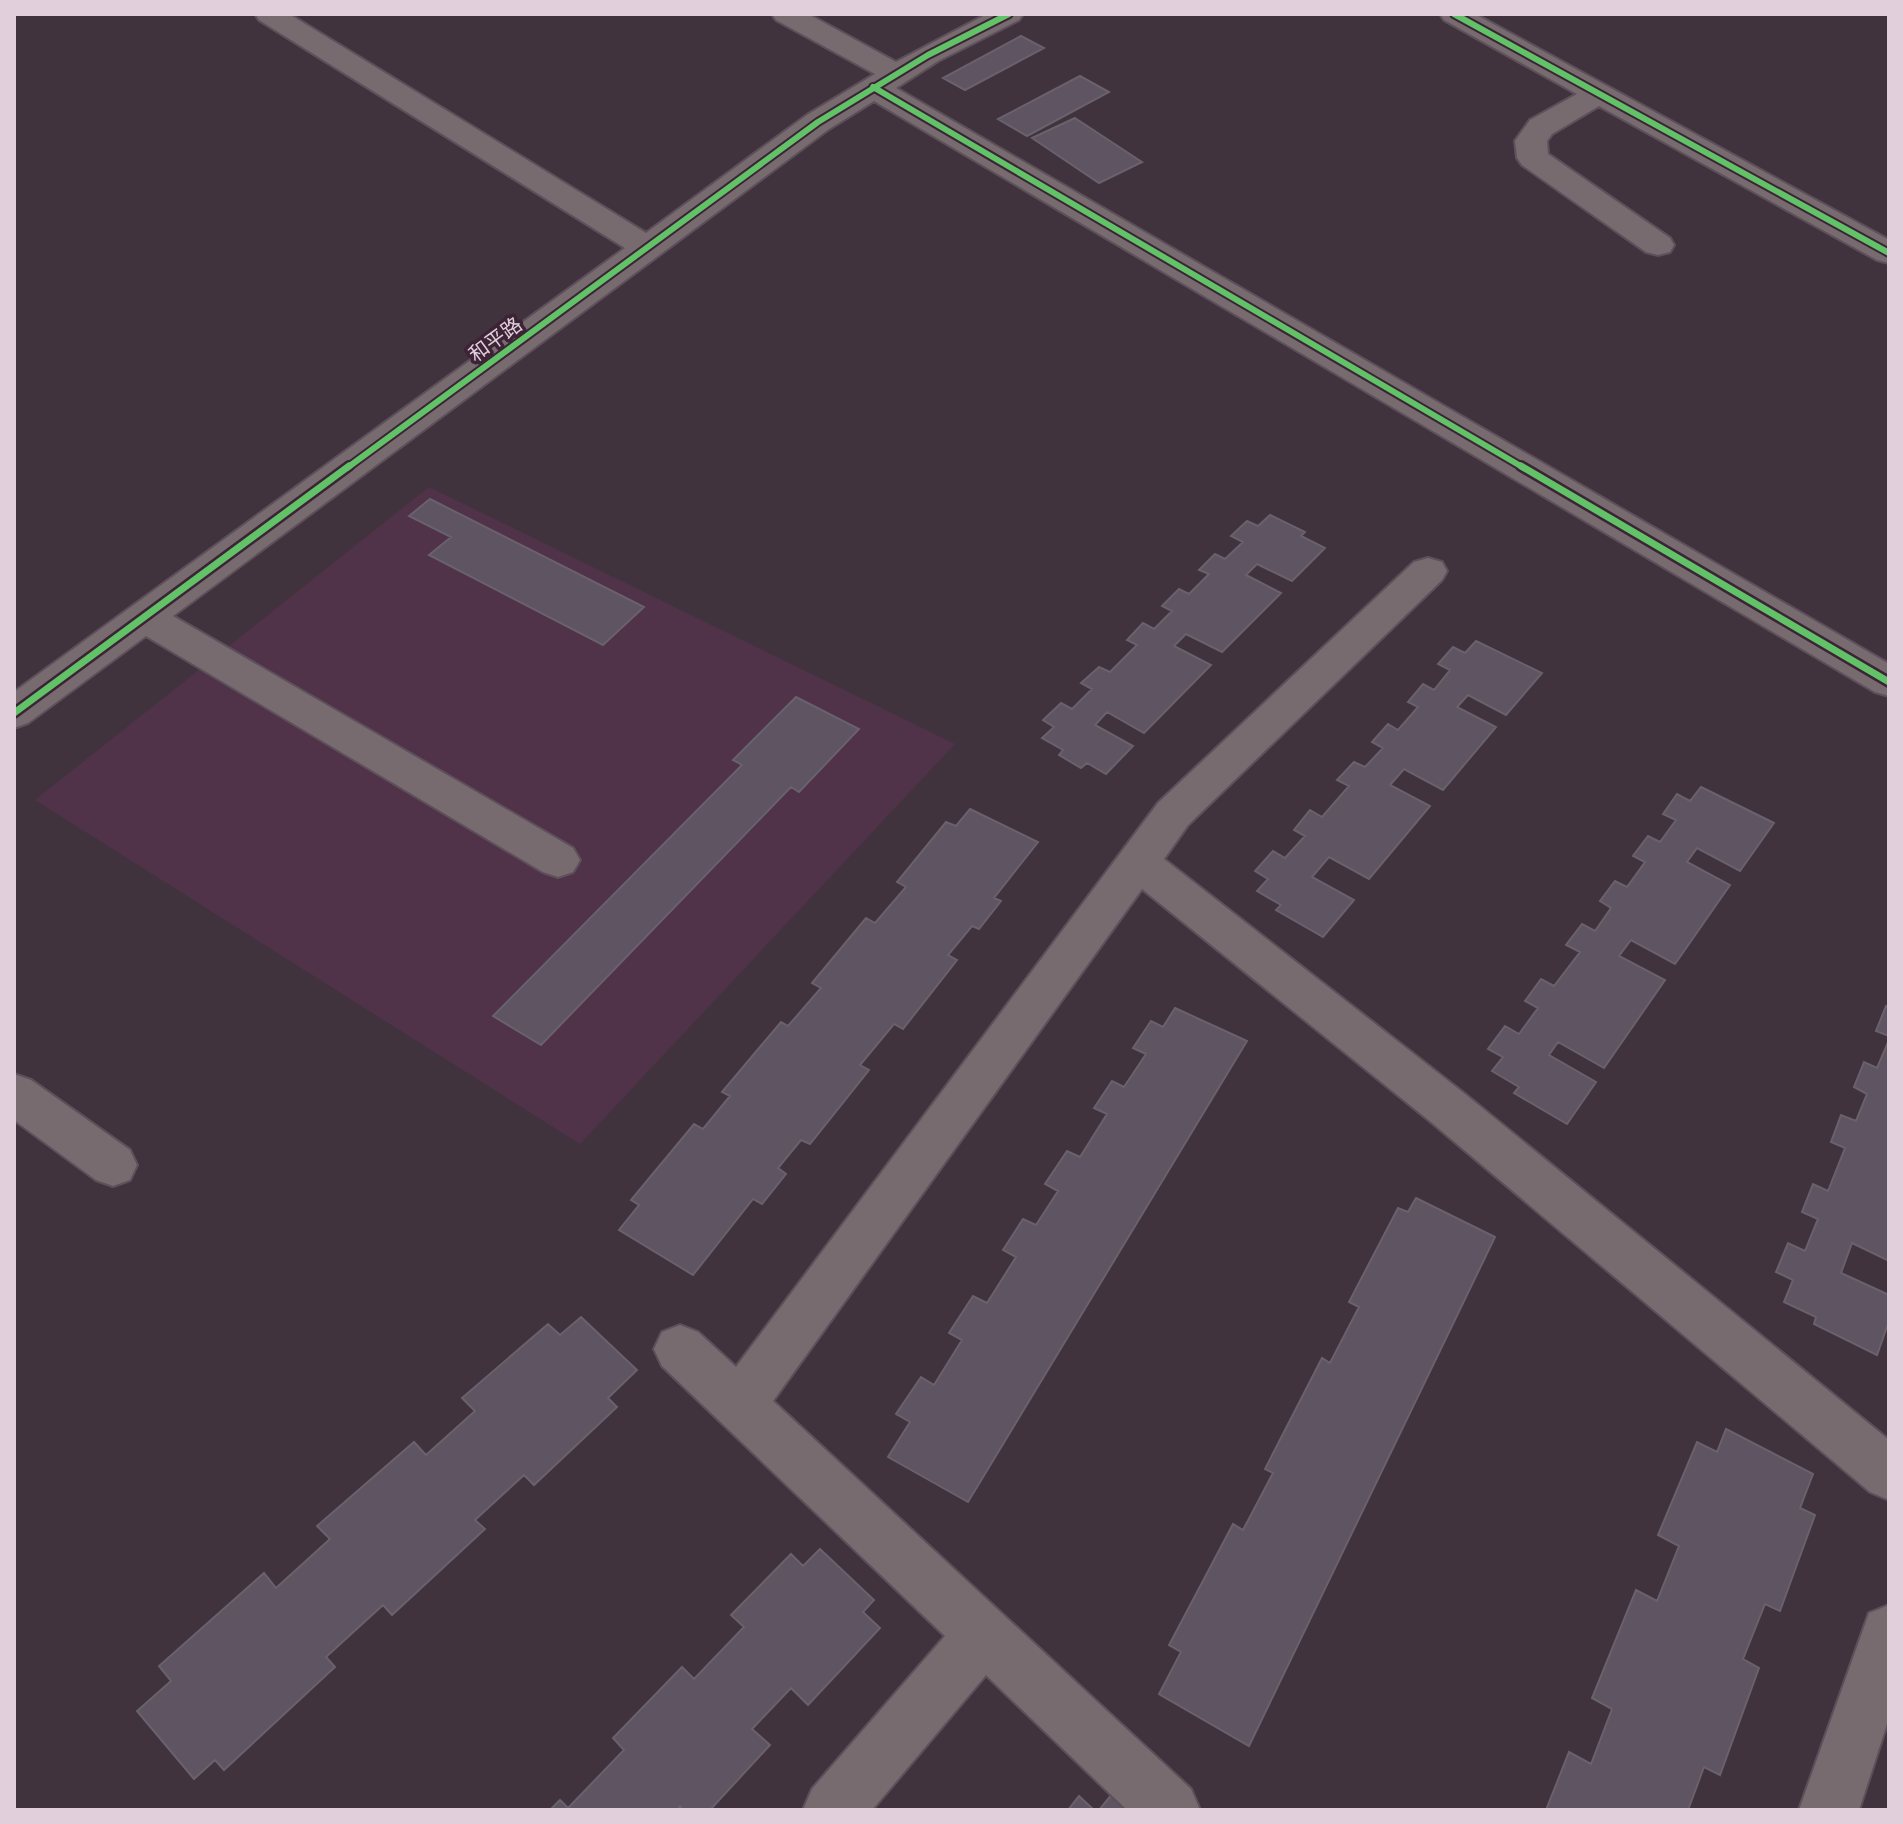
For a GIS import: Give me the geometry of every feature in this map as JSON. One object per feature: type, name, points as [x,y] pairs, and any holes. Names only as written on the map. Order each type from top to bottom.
[{"type":"street","points":[[269,14],[646,247]]},
{"type":"street","points":[[786,14],[884,80],[1889,682]]},
{"type":"street","name":"和平路","points":[[14,713],[818,122],[884,80],[1009,14]]},
{"type":"street","points":[[1454,14],[1889,253]]},
{"type":"street","points":[[1599,94],[1541,127],[1531,141],[1533,158],[1658,245]]},
{"type":"street","points":[[739,1405],[1173,814],[1428,571]]},
{"type":"street","points":[[144,617],[558,860]]},
{"type":"street","points":[[1138,862],[1448,1108],[1889,1474]]},
{"type":"street","points":[[14,1094],[113,1165]]},
{"type":"street","points":[[680,1349],[1170,1810]]},
{"type":"street","points":[[1829,1810],[1889,1633]]},
{"type":"street","points":[[833,1810],[984,1635]]},
{"type":"shaded area","points":[[429,487],[955,744],[580,1144],[35,800]]},
{"type":"building","points":[[1021,36],[1044,48],[965,90],[943,78]]},
{"type":"building","points":[[1080,76],[1109,92],[1027,136],[998,119]]},
{"type":"building","points":[[1075,118],[1142,162],[1099,183],[1032,138]]},
{"type":"building","points":[[430,499],[644,607],[603,645],[429,555],[451,537],[409,516]]},
{"type":"building","points":[[1270,515],[1305,532],[1301,536],[1325,548],[1292,581],[1257,564],[1246,575],[1281,593],[1222,652],[1186,634],[1174,646],[1211,665],[1144,733],[1107,712],[1095,725],[1133,746],[1106,774],[1087,763],[1081,768],[1059,755],[1063,750],[1042,738],[1054,727],[1043,720],[1061,703],[1072,709],[1092,689],[1081,683],[1099,667],[1110,672],[1137,645],[1127,640],[1143,623],[1154,629],[1172,611],[1162,606],[1179,589],[1189,594],[1209,574],[1199,570],[1215,554],[1225,559],[1243,542],[1231,536],[1247,521],[1258,526]]},
{"type":"building","points":[[1476,641],[1542,673],[1506,715],[1468,695],[1457,707],[1496,727],[1443,790],[1404,769],[1390,785],[1430,806],[1369,879],[1329,857],[1312,877],[1354,900],[1323,937],[1276,910],[1281,905],[1257,891],[1268,879],[1255,871],[1273,851],[1285,858],[1305,836],[1294,830],[1310,810],[1322,817],[1349,786],[1337,780],[1354,762],[1365,767],[1383,748],[1372,742],[1388,724],[1398,730],[1418,707],[1408,702],[1423,684],[1434,690],[1450,670],[1438,664],[1453,647],[1465,653]]},
{"type":"building","points":[[796,697],[859,729],[799,792],[791,787],[541,1045],[493,1016],[742,765],[733,760]]},
{"type":"building","points":[[1701,787],[1774,823],[1740,871],[1697,848],[1687,862],[1730,885],[1675,964],[1631,940],[1619,956],[1665,980],[1604,1068],[1558,1042],[1549,1055],[1596,1082],[1567,1124],[1514,1093],[1519,1087],[1492,1071],[1503,1057],[1488,1049],[1505,1026],[1519,1034],[1538,1008],[1525,1001],[1541,979],[1554,986],[1580,952],[1566,945],[1582,924],[1595,931],[1611,908],[1600,901],[1615,881],[1627,887],[1645,862],[1633,856],[1648,836],[1660,842],[1676,820],[1663,814],[1677,794],[1690,801]]},
{"type":"building","points":[[970,809],[1038,842],[994,898],[1001,901],[979,929],[972,926],[948,955],[957,960],[903,1029],[894,1024],[860,1065],[869,1070],[810,1144],[801,1140],[778,1168],[786,1174],[762,1204],[753,1199],[693,1275],[619,1230],[639,1205],[631,1200],[694,1124],[703,1129],[730,1096],[722,1092],[781,1022],[788,1026],[821,988],[812,983],[866,918],[875,923],[906,887],[897,882],[946,822],[956,826]]},
{"type":"building","points":[[1886,1006],[1889,1008],[1889,1036],[1876,1031]]},
{"type":"building","points":[[1175,1008],[1247,1041],[968,1502],[888,1457],[910,1422],[896,1414],[921,1377],[934,1385],[962,1340],[949,1333],[973,1296],[987,1303],[1016,1257],[1003,1250],[1023,1219],[1036,1225],[1058,1191],[1045,1184],[1067,1151],[1080,1157],[1107,1114],[1094,1108],[1112,1081],[1124,1087],[1146,1054],[1133,1048],[1151,1021],[1163,1027]]},
{"type":"building","points":[[1889,1040],[1889,1261],[1852,1243],[1841,1273],[1889,1295],[1889,1321],[1877,1355],[1814,1324],[1816,1317],[1784,1302],[1793,1280],[1776,1272],[1788,1243],[1805,1251],[1818,1219],[1802,1212],[1813,1184],[1828,1191],[1845,1148],[1831,1142],[1841,1115],[1856,1121],[1867,1094],[1854,1087],[1864,1062],[1877,1068]]},
{"type":"building","points":[[1416,1198],[1495,1237],[1249,1746],[1159,1694],[1181,1652],[1169,1645],[1233,1524],[1243,1530],[1273,1473],[1265,1469],[1322,1358],[1330,1363],[1359,1307],[1349,1302],[1398,1208],[1408,1212]]},
{"type":"building","points":[[581,1317],[637,1370],[608,1398],[617,1407],[534,1485],[524,1475],[475,1520],[485,1529],[392,1615],[383,1605],[326,1657],[335,1667],[224,1770],[215,1760],[194,1779],[137,1711],[171,1681],[159,1666],[264,1573],[276,1588],[330,1539],[317,1526],[414,1442],[426,1455],[475,1411],[462,1398],[548,1324],[560,1335]]},
{"type":"building","points":[[1726,1429],[1813,1474],[1800,1508],[1815,1515],[1780,1611],[1765,1604],[1743,1659],[1759,1668],[1720,1775],[1704,1767],[1688,1810],[1546,1810],[1569,1752],[1591,1764],[1612,1709],[1592,1698],[1636,1590],[1657,1601],[1679,1546],[1658,1535],[1697,1442],[1717,1452]]},
{"type":"building","points":[[820,1549],[874,1600],[863,1612],[880,1628],[808,1705],[791,1688],[752,1729],[770,1745],[710,1810],[683,1810],[680,1806],[677,1810],[550,1810],[560,1800],[568,1808],[624,1750],[613,1738],[682,1667],[694,1679],[744,1627],[731,1615],[791,1554],[803,1566]]},
{"type":"building","points":[[1117,1788],[1141,1810],[1099,1810]]},
{"type":"building","points":[[1079,1796],[1094,1810],[1068,1810]]},
{"type":"cycle path","points":[[14,713],[818,122],[928,55],[1009,14]]},
{"type":"cycle path","points":[[1454,14],[1889,253]]},
{"type":"cycle path","points":[[873,87],[1889,682]]}]
